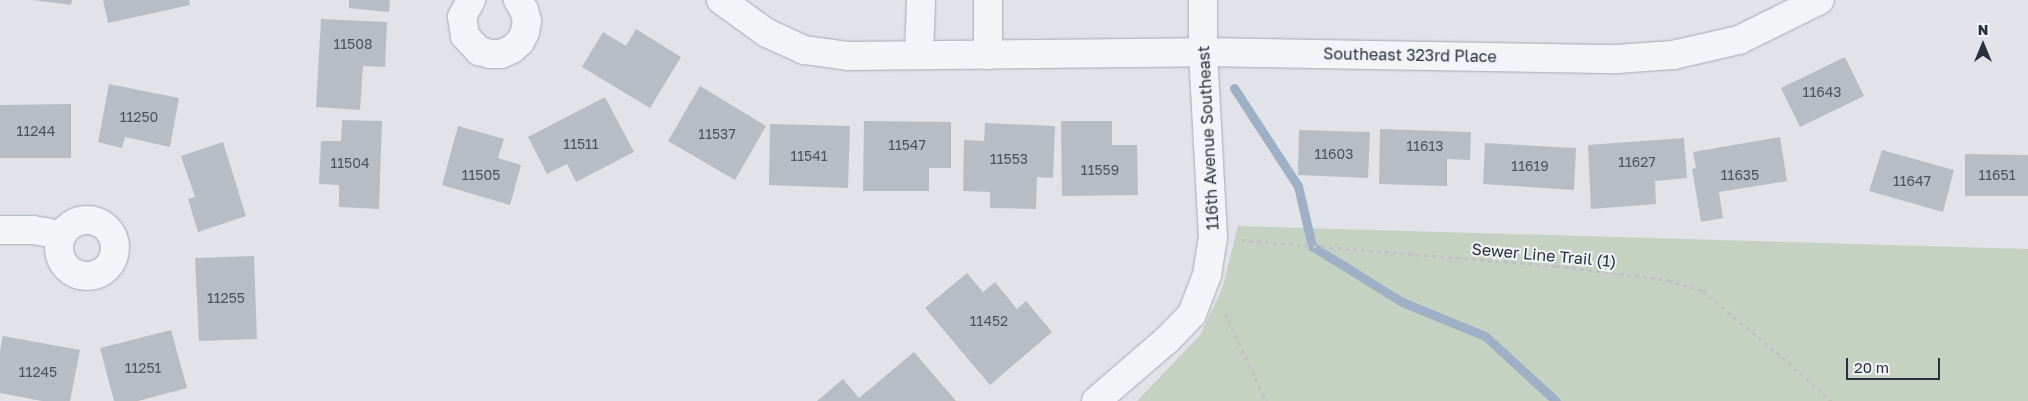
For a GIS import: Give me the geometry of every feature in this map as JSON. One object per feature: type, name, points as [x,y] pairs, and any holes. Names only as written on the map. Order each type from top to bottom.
[{"type":"street","points":[[471,0],[462,17],[465,36],[479,51],[490,54],[501,54],[512,49],[520,42],[525,32],[527,21],[524,10],[518,0]]},
{"type":"street","name":"Southeast 323rd Place","points":[[721,0],[768,33],[804,50],[848,56],[1202,52],[1617,59],[1672,55],[1739,40],[1820,0]]},
{"type":"street","points":[[919,55],[921,0]]},
{"type":"street","points":[[988,0],[988,55]]},
{"type":"street","name":"116th Avenue Southeast","points":[[1096,401],[1167,340],[1192,314],[1208,275],[1213,237],[1202,52],[1203,0]]},
{"type":"street","points":[[0,230],[33,230],[62,235]]},
{"type":"path","name":"Sewer Line Trail (1)","points":[[1213,237],[1556,266],[1668,280],[1703,291],[1831,401]]},
{"type":"path","points":[[1208,275],[1266,401]]},
{"type":"green space","points":[[1238,226],[2028,249],[2028,401],[1137,401],[1200,335],[1222,289]]},
{"type":"building","points":[[33,0],[72,0],[71,5]]},
{"type":"building","points":[[103,0],[189,0],[190,5],[108,23]]},
{"type":"building","points":[[349,0],[390,0],[389,12],[349,8]]},
{"type":"building","points":[[321,19],[387,22],[385,67],[363,66],[360,110],[316,107]]},
{"type":"building","points":[[636,29],[681,57],[650,108],[582,67],[603,32],[626,46]]},
{"type":"building","points":[[1845,57],[1864,96],[1800,127],[1781,88]]},
{"type":"building","points":[[109,84],[179,98],[170,147],[125,137],[122,148],[98,142]]},
{"type":"building","points":[[700,86],[766,126],[735,180],[668,141]]},
{"type":"building","points":[[605,97],[634,152],[576,182],[567,164],[547,174],[528,137]]},
{"type":"building","points":[[71,104],[71,158],[0,158],[0,105]]},
{"type":"building","points":[[342,120],[382,121],[379,209],[339,207],[339,185],[319,184],[321,141],[341,141]]},
{"type":"building","points":[[864,121],[951,122],[951,168],[929,168],[929,191],[863,191]]},
{"type":"building","points":[[1061,121],[1112,121],[1112,145],[1137,145],[1138,195],[1062,196]]},
{"type":"building","points":[[985,123],[1055,126],[1053,178],[1037,177],[1036,209],[990,208],[990,192],[963,191],[964,140],[984,141]]},
{"type":"building","points":[[770,124],[850,126],[848,188],[769,185]]},
{"type":"building","points":[[458,126],[504,139],[498,158],[521,165],[510,205],[442,185]]},
{"type":"building","points":[[1380,129],[1471,132],[1470,160],[1447,159],[1447,186],[1379,184]]},
{"type":"building","points":[[1299,130],[1370,132],[1368,178],[1298,175]]},
{"type":"building","points":[[1780,137],[1787,181],[1719,192],[1723,218],[1701,222],[1692,169],[1696,168],[1693,152]]},
{"type":"building","points":[[1684,138],[1687,178],[1655,181],[1656,204],[1591,209],[1588,145]]},
{"type":"building","points":[[223,142],[246,216],[198,232],[188,199],[195,197],[181,156]]},
{"type":"building","points":[[1485,143],[1576,148],[1574,190],[1483,184]]},
{"type":"building","points":[[1882,150],[1954,170],[1943,212],[1869,191]]},
{"type":"building","points":[[1965,154],[2028,155],[2028,196],[1965,196]]},
{"type":"building","points":[[254,256],[257,339],[199,341],[195,258]]},
{"type":"building","points":[[967,273],[983,292],[995,282],[1017,309],[1026,301],[1052,332],[990,385],[925,308]]},
{"type":"building","points":[[171,330],[187,388],[138,401],[114,401],[100,348]]},
{"type":"building","points":[[3,336],[80,350],[70,401],[42,401],[0,393],[0,350]]},
{"type":"building","points":[[914,352],[956,401],[817,401],[843,379],[859,398]]},
{"type":"waterway","points":[[1234,88],[1298,186],[1312,246],[1402,302],[1485,336],[1556,401]]}]
